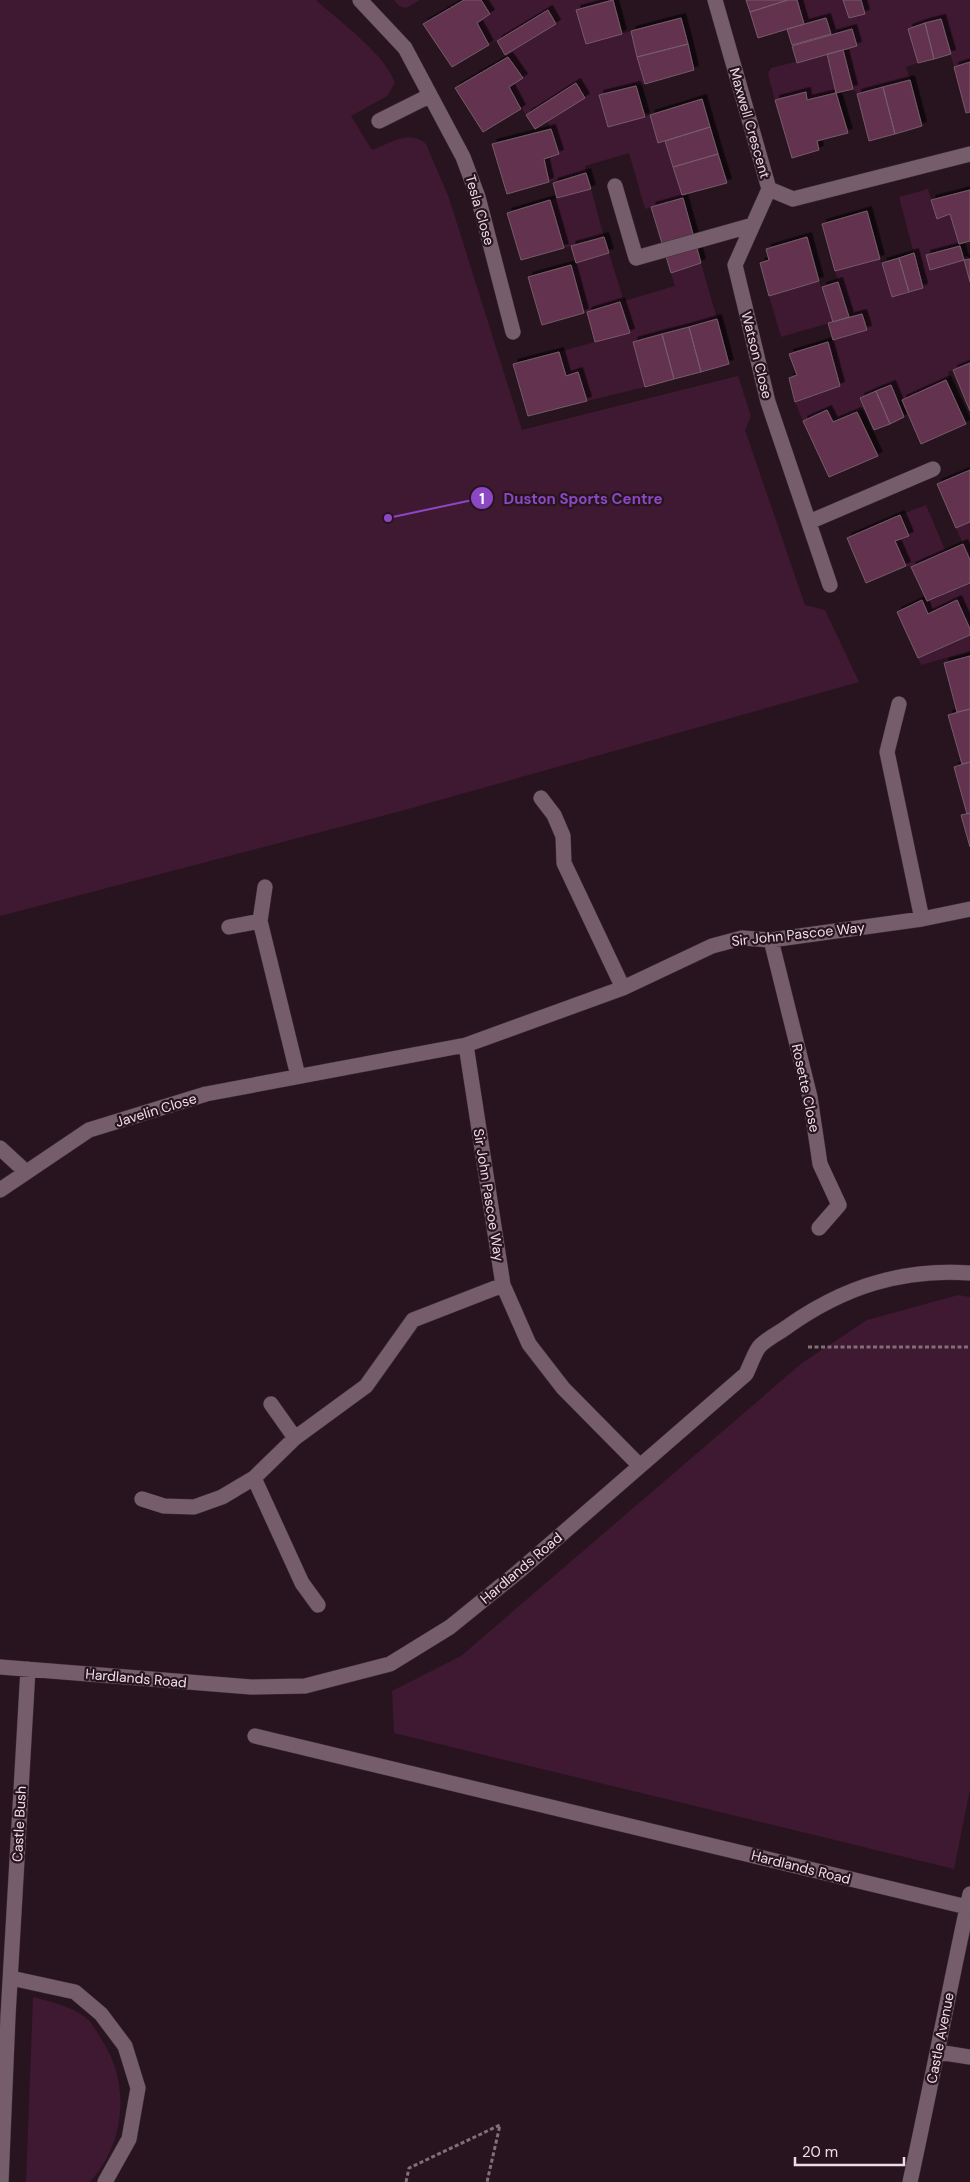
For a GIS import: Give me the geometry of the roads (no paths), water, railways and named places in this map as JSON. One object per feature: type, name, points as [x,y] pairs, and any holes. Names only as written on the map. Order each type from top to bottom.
[{"type":"street","name":"Tesla Close","points":[[360,0],[405,48],[463,157],[478,198],[513,332]]},
{"type":"street","name":"Maxwell Crescent","points":[[715,0],[769,189],[793,198],[970,154]]},
{"type":"street","points":[[379,121],[429,96]]},
{"type":"street","points":[[615,186],[636,258],[752,225]]},
{"type":"street","name":"Watson Close","points":[[769,189],[735,265],[768,402],[830,585]]},
{"type":"street","points":[[809,522],[933,469]]},
{"type":"street","points":[[899,704],[887,752],[922,919]]},
{"type":"street","points":[[541,798],[554,815],[564,836],[564,863],[624,988]]},
{"type":"street","points":[[265,887],[260,920],[298,1076]]},
{"type":"street","name":"Sir John Pascoe Way","points":[[640,1466],[563,1388],[529,1344],[504,1285],[466,1045],[624,988],[712,946],[742,938],[771,940],[922,919],[970,910]]},
{"type":"street","points":[[229,927],[260,920]]},
{"type":"street","name":"Rosette Close","points":[[771,940],[810,1097],[820,1164],[839,1205],[819,1228]]},
{"type":"street","name":"Javelin Close","points":[[0,1190],[25,1171],[89,1130],[206,1094],[466,1045]]},
{"type":"street","points":[[0,1148],[25,1171]]},
{"type":"street","name":"Hardlands Road","points":[[0,1667],[250,1688],[305,1686],[390,1664],[450,1627],[518,1572],[746,1374],[760,1346],[809,1311],[856,1288],[903,1276],[941,1271],[970,1273]]},
{"type":"street","points":[[142,1499],[164,1506],[194,1508],[222,1497],[254,1478],[295,1438],[366,1386],[413,1320],[504,1285]]},
{"type":"street","points":[[271,1404],[295,1438]]},
{"type":"street","points":[[254,1478],[302,1583],[318,1605]]},
{"type":"street","name":"Castle Bush","points":[[1,2182],[2,2091],[11,1978],[28,1670]]},
{"type":"street","name":"Hardlands Road","points":[[255,1736],[969,1901]]},
{"type":"street","name":"Castle Avenue","points":[[910,2182],[938,2052],[951,1976],[969,1901]]},
{"type":"street","points":[[11,1978],[75,1992],[101,2014],[125,2046],[138,2088],[128,2139],[105,2182]]},
{"type":"street","points":[[938,2052],[970,2057]]},
{"type":"place","name":"Duston Sports Centre","points":[[388,518]]}]
